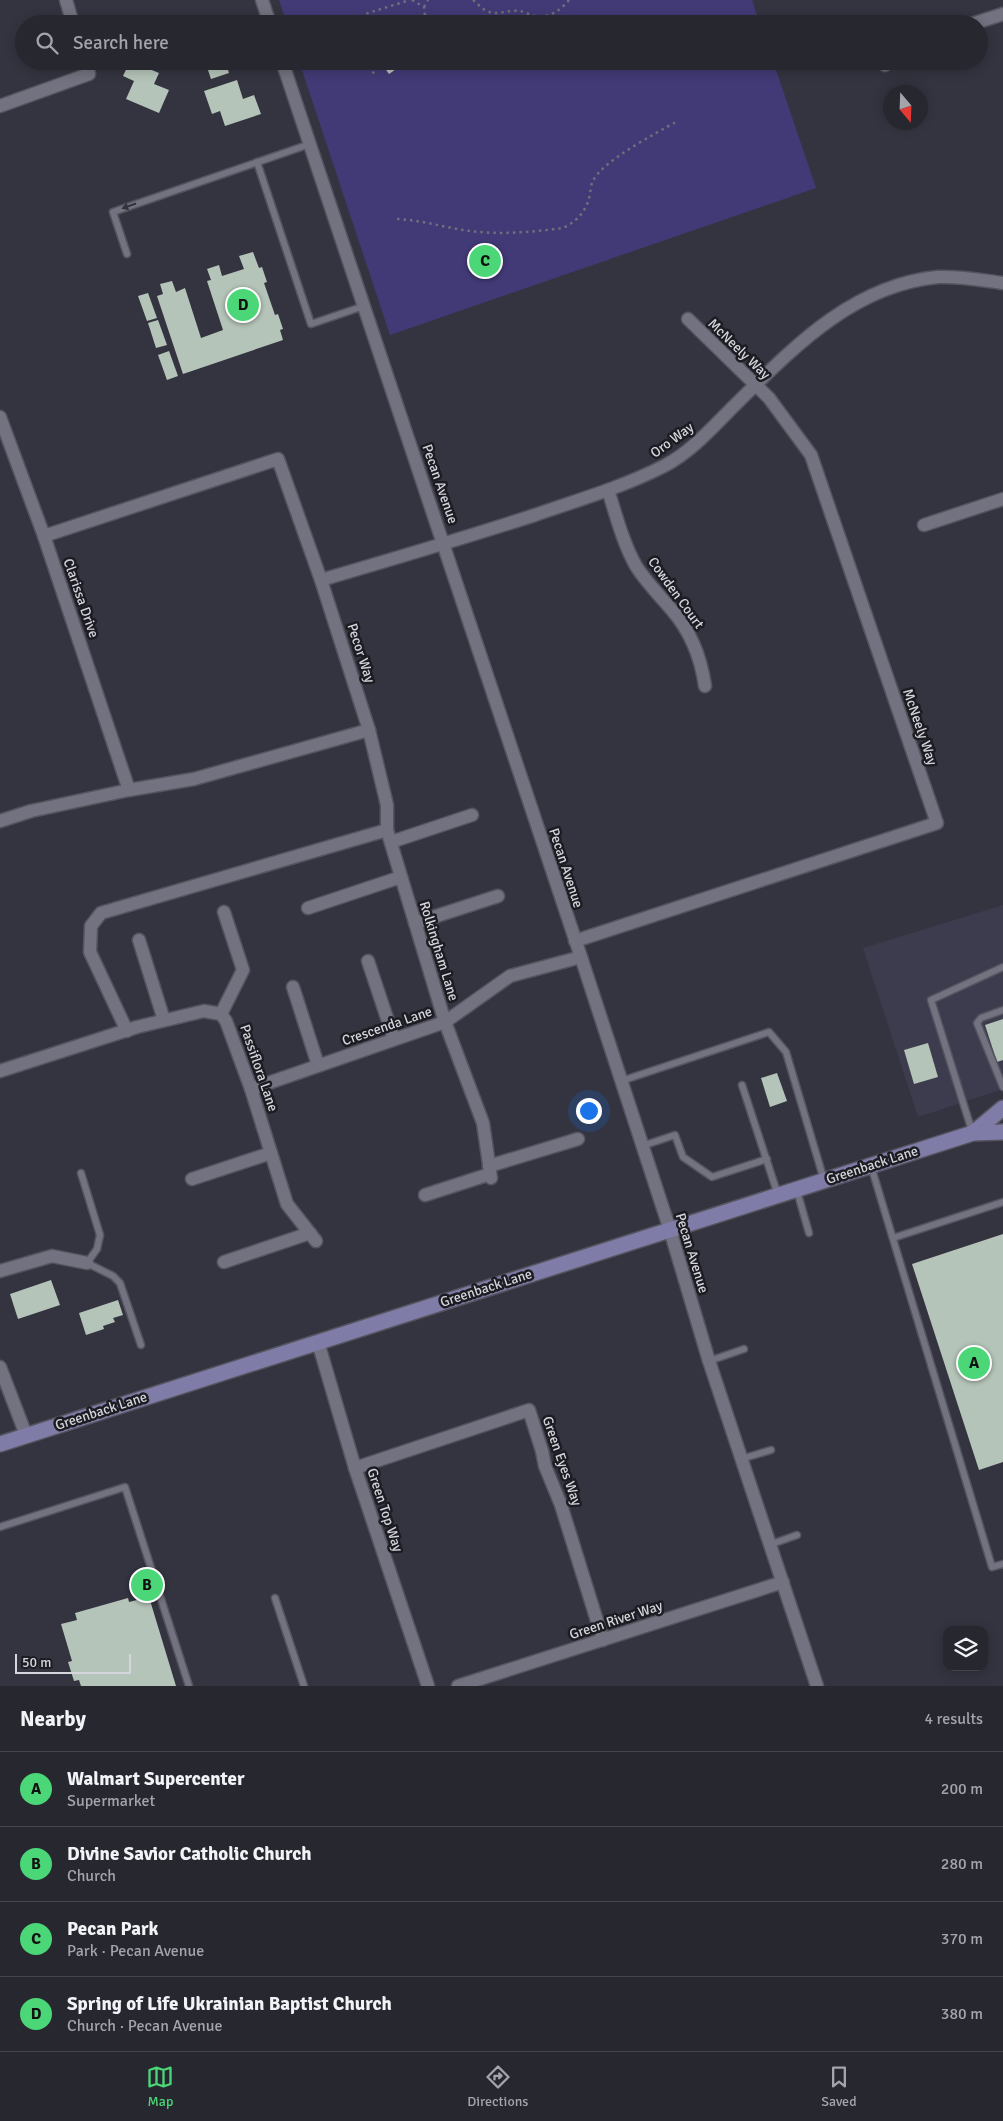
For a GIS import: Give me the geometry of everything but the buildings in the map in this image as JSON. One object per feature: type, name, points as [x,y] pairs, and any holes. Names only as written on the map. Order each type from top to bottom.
[{"type":"main road","name":"Greenback Lane","points":[[973,1133],[1003,1108]]},
{"type":"main road","name":"Greenback Lane","points":[[0,1444],[973,1133],[1003,1132]]},
{"type":"street","points":[[66,0],[70,15]]},
{"type":"street","points":[[262,0],[267,15]]},
{"type":"street","points":[[988,19],[1003,14]]},
{"type":"street","points":[[0,106],[89,74],[88,70]]},
{"type":"street","name":"Pecan Avenue","points":[[285,70],[581,957],[670,1230],[709,1361],[817,1686]]},
{"type":"street","name":"Oro Way","points":[[321,580],[444,544],[608,490],[666,465],[687,450],[816,328],[877,292],[938,277],[972,278],[1003,283]]},
{"type":"street","name":"McNeely Way","points":[[575,942],[937,824],[816,465],[806,446],[769,398],[754,386],[688,319]]},
{"type":"street","name":"Clarissa Drive","points":[[0,417],[44,536],[129,790]]},
{"type":"street","name":"Pecor Way","points":[[44,536],[278,459],[321,580],[370,730]]},
{"type":"street","name":"Cowden Court","points":[[608,490],[627,547],[636,566],[655,592],[678,618],[693,642],[703,670],[705,686]]},
{"type":"street","points":[[924,525],[1003,499]]},
{"type":"street","points":[[0,821],[32,811],[129,790],[194,779],[370,730]]},
{"type":"street","name":"Rolkingham Lane","points":[[370,730],[387,805],[389,836],[445,1022],[483,1123],[490,1172]]},
{"type":"street","points":[[127,1031],[90,952],[91,926],[100,913],[472,815]]},
{"type":"street","points":[[308,908],[401,877]]},
{"type":"street","points":[[415,923],[498,896]]},
{"type":"street","points":[[0,1070],[104,1036],[164,1020],[204,1011],[221,1014],[243,970],[224,912]]},
{"type":"street","points":[[139,940],[164,1020]]},
{"type":"street","name":"Crescenda Lane","points":[[251,1089],[445,1022],[510,976],[581,957]]},
{"type":"street","points":[[368,961],[394,1039]]},
{"type":"street","points":[[293,987],[318,1066]]},
{"type":"street","name":"Passiflora Lane","points":[[221,1014],[228,1026],[251,1089],[287,1204],[313,1237],[224,1262]]},
{"type":"street","points":[[425,1195],[578,1139]]},
{"type":"street","points":[[192,1179],[271,1153]]},
{"type":"street","points":[[0,1271],[52,1256],[87,1263]]},
{"type":"street","name":"Green Top Way","points":[[318,1342],[355,1468],[428,1686]]},
{"type":"street","points":[[0,1367],[26,1435]]},
{"type":"street","name":"Green Eyes Way","points":[[355,1468],[529,1410],[545,1466],[561,1505],[602,1640]]},
{"type":"street","name":"Green River Way","points":[[458,1686],[783,1582]]},
{"type":"lane","points":[[127,254],[112,212],[310,144]]},
{"type":"lane","points":[[257,162],[311,324],[364,306]]},
{"type":"lane","points":[[973,1133],[931,1000],[1003,967]]},
{"type":"lane","points":[[1003,1010],[981,1018],[977,1023],[1003,1087]]},
{"type":"lane","points":[[621,1080],[769,1032],[786,1052],[824,1181]]},
{"type":"lane","points":[[742,1085],[778,1195]]},
{"type":"lane","points":[[642,1146],[675,1135],[683,1157],[712,1177],[767,1160]]},
{"type":"lane","points":[[871,1166],[992,1567],[1003,1564]]},
{"type":"lane","points":[[81,1173],[100,1234],[97,1249],[87,1263],[112,1276],[120,1283],[142,1345]]},
{"type":"lane","points":[[797,1189],[809,1233]]},
{"type":"lane","points":[[894,1238],[1003,1202]]},
{"type":"lane","points":[[709,1361],[744,1349]]},
{"type":"lane","points":[[741,1459],[771,1450]]},
{"type":"lane","points":[[0,1528],[126,1487],[189,1686]]},
{"type":"lane","points":[[770,1545],[797,1535]]},
{"type":"lane","points":[[275,1598],[304,1686]]},
{"type":"path","points":[[364,15],[411,0],[424,7]]},
{"type":"path","points":[[425,15],[424,7],[428,0]]},
{"type":"path","points":[[473,0],[483,9],[494,14],[510,10],[522,11],[532,15]]},
{"type":"path","points":[[550,15],[564,6],[569,0]]},
{"type":"path","points":[[371,70],[375,76]]},
{"type":"path","points":[[398,219],[414,220],[472,232],[504,233],[563,228],[571,224],[588,206],[592,180],[602,169],[643,140],[676,122]]},
{"type":"shaded area","points":[[279,0],[752,0],[757,15],[284,15]]},
{"type":"shaded area","points":[[302,70],[776,70],[816,188],[390,335]]},
{"type":"shaded area","points":[[1003,905],[1003,1089],[918,1117],[863,948]]},
{"type":"place","name":"Pecan Park","points":[[485,261]]},
{"type":"place","name":"Spring of Life Ukrainian Baptist Church","points":[[243,305]]},
{"type":"place","name":"Walmart Supercenter","points":[[974,1363]]},
{"type":"place","name":"Divine Savior Catholic Church","points":[[147,1585]]}]
